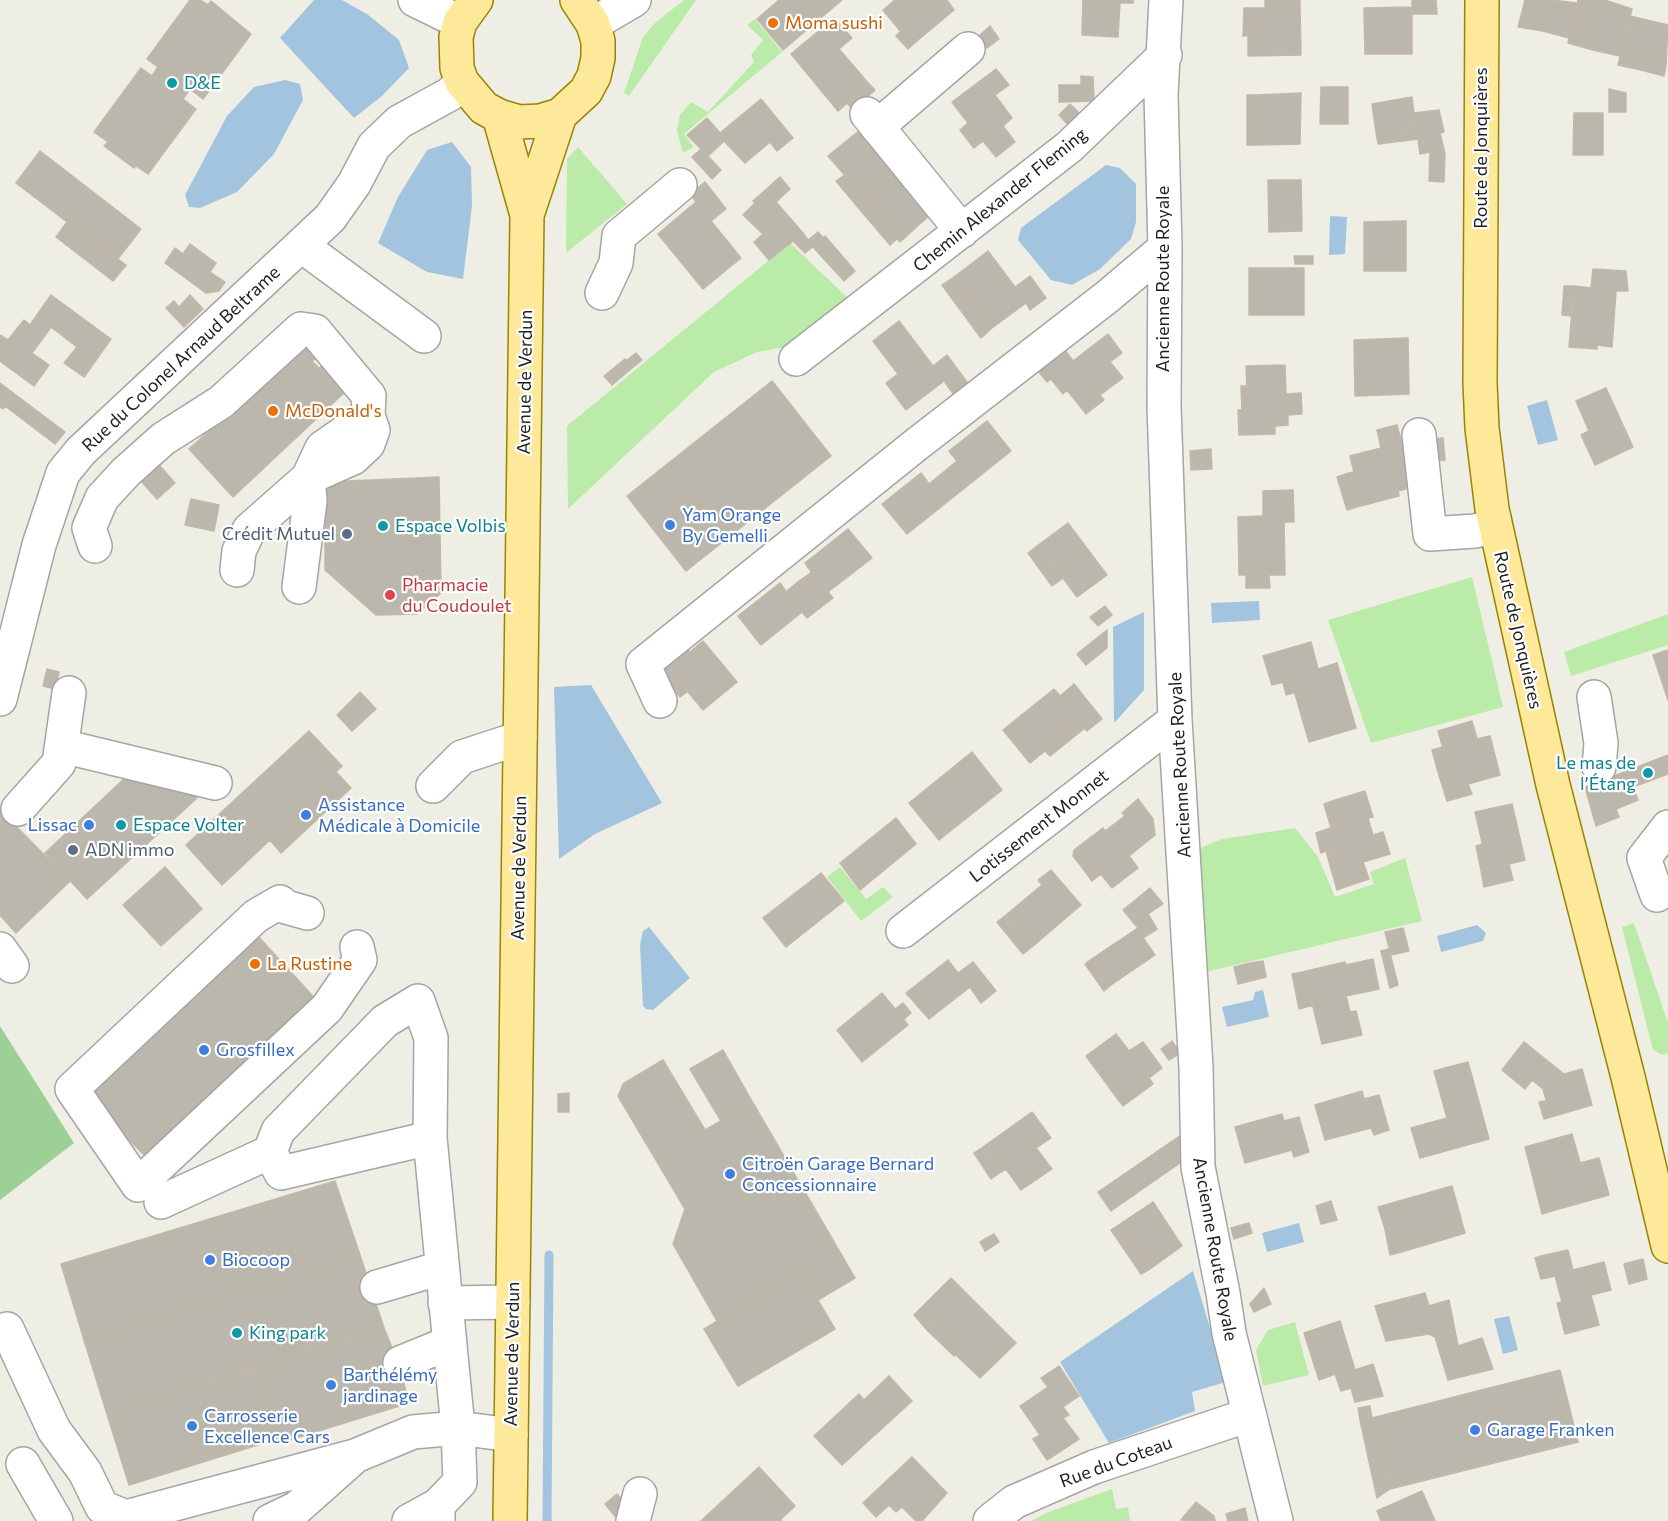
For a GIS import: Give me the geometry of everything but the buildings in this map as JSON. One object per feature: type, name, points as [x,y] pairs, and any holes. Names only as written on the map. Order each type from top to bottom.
[{"type":"main road","name":"Route de Jonquières","points":[[1482,0],[1480,383],[1482,428],[1495,526],[1553,785],[1628,1077],[1668,1246]]},
{"type":"main road","points":[[468,11],[455,52],[462,82],[484,108],[499,116],[519,122],[540,121],[560,114],[574,105],[594,76],[598,50],[585,12]]},
{"type":"main road","name":"Avenue de Verdun","points":[[527,215],[560,114]]},
{"type":"main road","name":"Avenue de Verdun","points":[[499,116],[527,215],[510,1521]]},
{"type":"street","points":[[415,0],[468,11]]},
{"type":"street","points":[[585,12],[634,0]]},
{"type":"street","name":"Ancienne Route Royale","points":[[1166,0],[1165,55],[1161,95],[1165,249],[1164,406],[1175,720],[1196,1067],[1198,1167],[1229,1333],[1276,1521]]},
{"type":"street","points":[[962,231],[872,121],[968,49]]},
{"type":"street","name":"Chemin Alexander Fleming","points":[[796,359],[1069,147],[1165,55]]},
{"type":"street","name":"Rue du Colonel Arnaud Beltrame","points":[[0,699],[39,545],[63,473],[81,451],[330,218],[354,184],[374,146],[399,122],[450,94],[462,82]]},
{"type":"street","points":[[602,293],[616,263],[619,236],[680,185]]},
{"type":"street","points":[[302,246],[424,336]]},
{"type":"street","points":[[660,701],[643,664],[1165,249]]},
{"type":"street","points":[[95,546],[89,528],[102,498],[126,472],[163,439],[221,402],[301,328],[315,331],[369,396],[368,416],[322,448],[308,478],[249,531],[239,551],[237,570]]},
{"type":"street","points":[[1419,435],[1430,534],[1475,531],[1495,526]]},
{"type":"street","points":[[299,587],[310,501],[308,478]]},
{"type":"street","points":[[18,809],[59,763],[69,693]]},
{"type":"street","points":[[1594,696],[1601,743],[1599,767]]},
{"type":"street","name":"Lotissement Monnet","points":[[903,931],[1175,720]]},
{"type":"street","points":[[433,786],[462,757],[520,738]]},
{"type":"street","points":[[62,746],[215,783]]},
{"type":"street","points":[[1657,895],[1644,858],[1668,826]]},
{"type":"street","points":[[307,913],[286,908],[280,902],[256,916],[72,1089],[138,1185],[327,1008],[360,960],[357,947]]},
{"type":"street","points":[[161,1202],[270,1152],[278,1131],[385,1021],[418,1001],[431,1038],[430,1138],[458,1428],[460,1482],[438,1513],[409,1521]]},
{"type":"street","points":[[270,1152],[281,1173],[430,1138]]},
{"type":"street","points":[[377,1287],[441,1268]]},
{"type":"street","points":[[445,1303],[513,1302]]},
{"type":"street","points":[[400,1363],[449,1343]]},
{"type":"street","points":[[9,1350],[54,1430],[86,1472],[102,1507],[126,1517],[355,1456],[413,1432],[458,1428],[511,1435]]},
{"type":"street","name":"Rue du Coteau","points":[[990,1521],[1014,1502],[1094,1467],[1249,1415]]},
{"type":"street","points":[[270,1521],[297,1508],[355,1456]]},
{"type":"street","points":[[23,1464],[56,1521]]},
{"type":"green space","points":[[684,0],[696,0],[629,96],[624,93],[643,37],[655,23]]},
{"type":"green space","points":[[755,19],[782,52],[684,134],[694,147],[683,153],[677,131],[680,115],[691,102],[708,112],[754,62],[751,55],[763,40],[747,25]]},
{"type":"green space","points":[[578,147],[627,204],[566,253],[567,159]]},
{"type":"green space","points":[[790,243],[849,299],[797,345],[757,352],[714,372],[568,509],[567,426]]},
{"type":"green space","points":[[1472,577],[1503,707],[1371,743],[1328,620]]},
{"type":"green space","points":[[1668,614],[1668,645],[1571,676],[1564,652]]},
{"type":"green space","points":[[1295,828],[1318,857],[1335,897],[1374,884],[1370,872],[1405,858],[1422,921],[1205,972],[1198,849],[1222,839]]},
{"type":"green space","points":[[840,867],[866,899],[883,887],[893,897],[861,921],[827,877]]},
{"type":"green space","points":[[1634,923],[1668,1023],[1668,1053],[1662,1055],[1653,1050],[1622,927]]},
{"type":"green space","points":[[0,1026],[74,1143],[0,1200]]},
{"type":"green space","points":[[1295,1322],[1309,1375],[1263,1386],[1256,1350],[1268,1330]]},
{"type":"green space","points":[[1112,1489],[1116,1509],[1128,1507],[1130,1521],[1032,1521],[1046,1513]]},
{"type":"water","points":[[314,0],[342,0],[367,14],[399,40],[409,68],[382,96],[354,118],[280,38]]},
{"type":"water","points":[[285,80],[300,84],[303,100],[274,154],[237,192],[200,208],[189,207],[185,195],[227,116],[254,87]]},
{"type":"water","points":[[452,142],[471,167],[472,206],[463,279],[427,272],[378,243],[398,197],[427,150]]},
{"type":"water","points":[[1106,165],[1120,168],[1136,184],[1136,222],[1131,239],[1100,269],[1072,285],[1051,280],[1018,240],[1021,228]]},
{"type":"water","points":[[1330,216],[1347,217],[1345,254],[1329,255]]},
{"type":"water","points":[[1547,400],[1558,440],[1538,445],[1527,406]]},
{"type":"water","points":[[1259,601],[1260,620],[1212,623],[1211,603]]},
{"type":"water","points":[[1144,612],[1144,690],[1114,723],[1113,627]]},
{"type":"water","points":[[591,685],[662,803],[595,834],[559,859],[554,687]]},
{"type":"water","points":[[1477,925],[1486,933],[1483,941],[1441,952],[1437,936]]},
{"type":"water","points":[[649,927],[690,978],[653,1010],[643,1006],[640,945],[643,931]]},
{"type":"water","points":[[1263,990],[1269,1017],[1227,1027],[1222,1007],[1253,1000],[1255,992]]},
{"type":"water","points":[[1299,1223],[1304,1242],[1267,1252],[1262,1233]]},
{"type":"water","points":[[1193,1271],[1226,1382],[1192,1392],[1195,1411],[1109,1443],[1060,1362]]},
{"type":"water","points":[[1509,1316],[1518,1350],[1503,1354],[1494,1319]]},
{"type":"waterway","points":[[547,1521],[549,1255]]},
{"type":"place","name":"Moma sushi","points":[[773,23]]},
{"type":"place","name":"D&E","points":[[172,83]]},
{"type":"place","name":"McDonald's","points":[[273,411]]},
{"type":"place","name":"Yam Orange By Gemelli","points":[[670,525]]},
{"type":"place","name":"Espace Volbis","points":[[383,526]]},
{"type":"place","name":"Crédit Mutuel","points":[[347,534]]},
{"type":"place","name":"Pharmacie du Coudoulet","points":[[390,595]]},
{"type":"place","name":"Le mas de l’Étang","points":[[1648,773]]},
{"type":"place","name":"Assistance Médicale à Domicile","points":[[306,815]]},
{"type":"place","name":"Lissac","points":[[89,825]]},
{"type":"place","name":"Espace Volter","points":[[121,825]]},
{"type":"place","name":"ADN immo","points":[[73,850]]},
{"type":"place","name":"La Rustine","points":[[255,964]]},
{"type":"place","name":"Grosfillex","points":[[204,1050]]},
{"type":"place","name":"Citroën Garage Bernard Concessionnaire","points":[[730,1174]]},
{"type":"place","name":"Biocoop","points":[[210,1260]]},
{"type":"place","name":"King park","points":[[237,1333]]},
{"type":"place","name":"Barthélémy jardinage","points":[[331,1385]]},
{"type":"place","name":"Carrosserie Excellence Cars","points":[[192,1426]]},
{"type":"place","name":"Garage Franken","points":[[1475,1430]]}]
